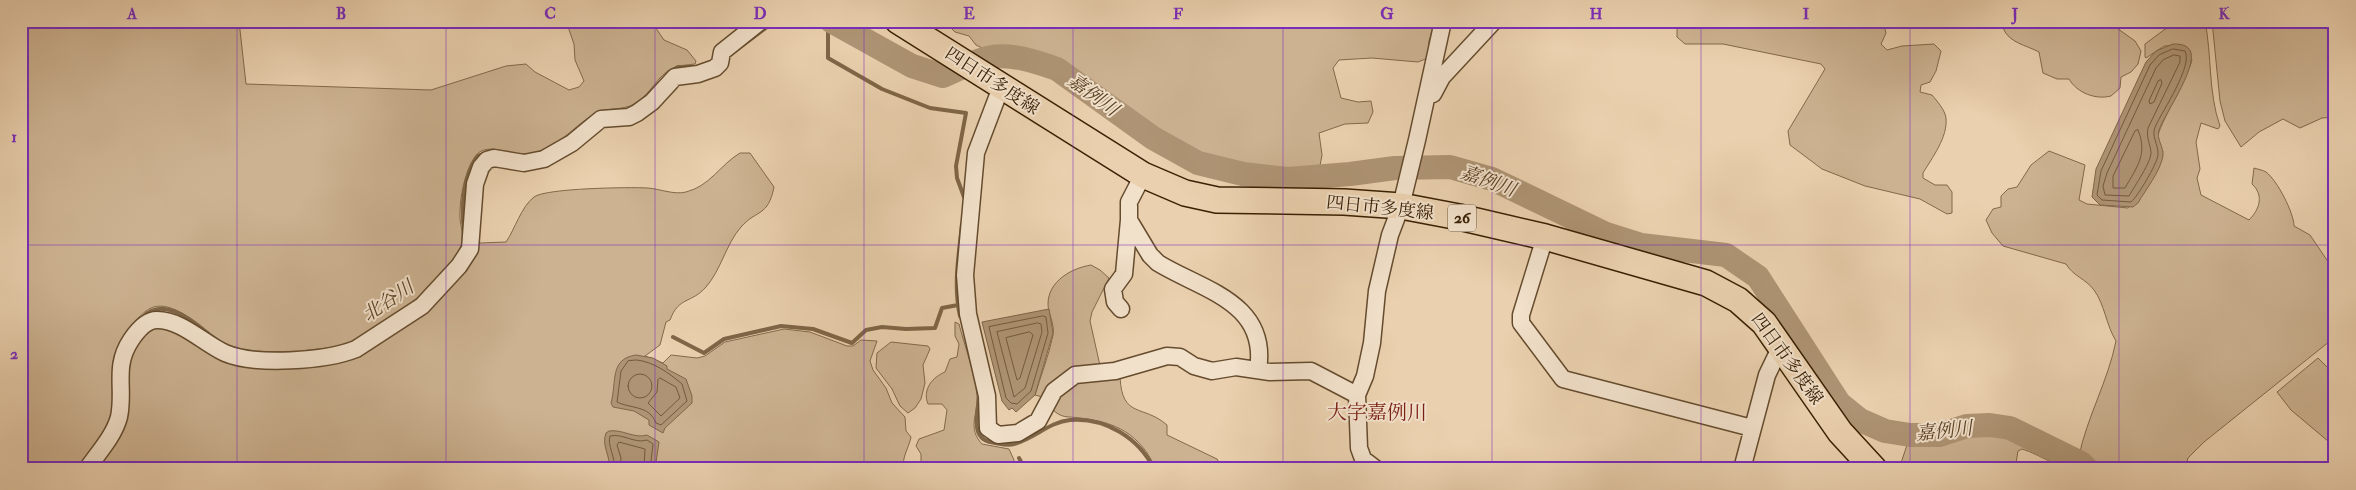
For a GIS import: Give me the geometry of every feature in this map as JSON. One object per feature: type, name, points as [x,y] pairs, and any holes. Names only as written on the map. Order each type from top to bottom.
[{"type":"main road","name":"四日市多度線","points":[[898,21],[1143,175],[1185,193],[1217,200],[1344,202],[1404,195],[1706,283],[1732,296],[1752,310],[1781,346],[1840,432],[1874,469]]},
{"type":"street","points":[[87,469],[109,437],[118,419],[121,392],[120,362],[130,340],[149,322],[156,320],[172,323],[226,353],[239,357],[265,360],[298,359],[346,353],[422,306],[459,266],[470,249],[475,184],[481,167],[487,160],[494,158],[524,163],[544,159],[572,143],[601,119],[629,117],[637,113],[675,77],[698,74],[715,68],[720,63],[722,52],[761,21]]},
{"type":"street","points":[[1376,469],[1363,459],[1359,448],[1357,395],[1365,376],[1372,343],[1373,317],[1379,282],[1390,235],[1404,195],[1442,21]]},
{"type":"street","points":[[1422,116],[1442,77],[1494,21]]},
{"type":"street","points":[[995,83],[989,114],[976,154],[964,276],[968,314],[987,396],[988,428],[998,435],[1018,433],[1038,421],[1054,391],[1075,375],[1115,371],[1167,356],[1180,357],[1205,370],[1236,367],[1278,372],[1311,371],[1357,395]]},
{"type":"street","points":[[1121,309],[1115,302],[1113,289],[1124,274],[1129,202],[1143,175]]},
{"type":"street","points":[[1129,220],[1150,255],[1158,262],[1222,295],[1246,318],[1257,346],[1258,370]]},
{"type":"street","points":[[1545,237],[1521,316],[1521,323],[1563,379],[1752,428]]},
{"type":"street","points":[[1742,469],[1767,375],[1781,346]]},
{"type":"shaded area","points":[[21,21],[239,21],[246,84],[431,90],[506,66],[526,64],[535,72],[569,90],[579,87],[584,81],[575,60],[574,44],[566,21],[651,21],[664,40],[687,50],[696,61],[695,64],[678,66],[667,71],[645,96],[634,104],[625,108],[596,113],[559,141],[543,150],[524,155],[490,149],[479,153],[467,171],[461,196],[460,219],[462,241],[457,255],[432,285],[396,314],[361,337],[347,343],[323,349],[256,351],[232,347],[179,311],[156,306],[146,311],[130,327],[117,348],[113,363],[113,403],[109,423],[97,444],[78,469],[21,469]]},
{"type":"shaded area","points":[[944,21],[1435,21],[1429,41],[1428,58],[1418,62],[1372,58],[1339,60],[1333,68],[1341,98],[1358,102],[1371,101],[1373,112],[1368,123],[1345,124],[1319,133],[1322,155],[1319,171],[1296,173],[1262,171],[1236,166],[1184,148],[1134,117],[1053,60],[1036,53],[990,52],[976,45],[969,36],[955,32]]},
{"type":"shaded area","points":[[1677,21],[1883,21],[1886,33],[1881,44],[1887,50],[1902,46],[1934,44],[1941,51],[1936,71],[1930,82],[1921,85],[1920,92],[1932,95],[1945,115],[1946,125],[1942,140],[1923,173],[1923,178],[1935,185],[1947,185],[1952,192],[1952,213],[1947,214],[1920,199],[1865,186],[1822,169],[1790,145],[1788,131],[1825,69],[1821,64],[1723,44],[1685,44],[1677,37]]},
{"type":"shaded area","points":[[2007,21],[2107,21],[2135,41],[2141,51],[2138,64],[2131,72],[2121,77],[2120,88],[2111,96],[2093,96],[2082,92],[2069,79],[2057,79],[2043,73],[2039,52],[2009,37],[2003,28]]},
{"type":"shaded area","points":[[2176,21],[2205,21],[2207,34],[2212,87],[2220,126],[2218,129],[2201,123],[2196,142],[2200,169],[2197,178],[2201,195],[2249,220],[2256,211],[2259,202],[2258,193],[2252,184],[2254,168],[2265,171],[2270,176],[2280,189],[2288,205],[2294,226],[2310,235],[2335,272],[2333,292],[2335,337],[2204,442],[2188,458],[2185,469],[2097,469],[2079,456],[2116,341],[2101,302],[2091,286],[2072,272],[2066,264],[2003,246],[1992,233],[1986,220],[1993,209],[2001,207],[2001,196],[2008,189],[2017,187],[2031,165],[2049,151],[2085,165],[2079,200],[2087,204],[2128,208],[2163,152],[2158,141],[2159,132],[2192,60],[2182,45],[2164,46],[2145,57],[2145,44]]},
{"type":"shaded area","points":[[2212,21],[2335,21],[2335,117],[2322,118],[2300,128],[2283,119],[2259,132],[2241,147],[2225,121],[2220,101]]},
{"type":"shaded area","points":[[740,153],[750,153],[774,187],[772,197],[761,212],[741,227],[731,241],[720,265],[706,287],[677,307],[670,320],[666,322],[660,345],[645,356],[663,363],[671,355],[697,358],[705,356],[725,342],[784,329],[810,332],[847,346],[853,346],[861,340],[877,341],[870,361],[873,370],[886,388],[892,403],[905,417],[906,431],[911,437],[904,457],[904,469],[90,469],[112,437],[132,342],[156,322],[226,356],[351,354],[471,257],[480,243],[506,242],[522,212],[534,197],[554,192],[607,188],[648,188],[681,193],[686,192],[702,185]]},
{"type":"shaded area","points":[[1091,265],[1109,278],[1092,312],[1090,321],[1101,370],[1046,398],[1035,395],[1053,335],[1048,304],[1052,289],[1062,277],[1076,269]]},
{"type":"shaded area","points":[[955,322],[959,324],[976,388],[975,432],[982,444],[1009,449],[1014,460],[1013,469],[921,469],[921,454],[916,446],[919,439],[944,430],[947,410],[942,404],[928,404],[926,393],[933,380],[945,372],[950,359],[957,357],[959,344],[955,336]]},
{"type":"shaded area","points":[[891,342],[928,346],[930,349],[923,365],[925,383],[921,399],[915,408],[908,413],[900,406],[892,389],[876,368],[877,353]]},
{"type":"shaded area","points":[[2318,358],[2335,375],[2335,447],[2291,410],[2277,392]]},
{"type":"shaded area","points":[[1120,377],[1122,390],[1129,405],[1167,425],[1167,435],[1217,459],[1223,469],[1156,469],[1142,447],[1126,432],[1093,420],[1062,416],[1052,409],[1069,382]]},
{"type":"shaded area","points":[[1974,431],[2011,434],[2078,469],[2063,467],[2022,449],[2018,451],[2015,469],[1899,469],[1907,445]]},
{"type":"water","points":[[2173,44],[2187,47],[2191,53],[2191,63],[2158,133],[2163,156],[2159,168],[2138,203],[2133,207],[2100,205],[2092,197],[2096,169],[2146,62],[2156,51]]},
{"type":"water","points":[[1049,309],[1053,333],[1035,395],[1016,412],[1012,408],[1009,410],[1002,401],[982,322]]},
{"type":"water","points":[[636,355],[653,358],[667,366],[667,369],[686,379],[692,396],[692,403],[665,428],[663,433],[649,425],[649,420],[634,411],[613,407],[611,403],[618,366],[627,357]]},
{"type":"water","points":[[609,431],[619,431],[638,436],[647,435],[659,442],[655,469],[609,469],[605,438],[606,433]]},
{"type":"waterway","name":"北谷川","points":[[727,57],[775,21]]},
{"type":"waterway","name":"嘉例川","points":[[831,21],[912,66],[943,76],[996,56],[1014,57],[1057,69],[1153,138],[1198,163],[1243,174],[1288,179],[1395,168],[1450,167],[1492,179],[1606,234],[1641,245],[1726,255],[1758,277],[1839,403],[1860,420],[1885,431],[1910,435],[1939,435],[1967,426],[1990,425],[2010,428],[2081,463],[2087,469]]},
{"type":"waterway","points":[[832,22],[828,32],[828,58],[882,89],[930,108],[966,113],[956,166],[957,178],[964,197]]},
{"type":"waterway","name":"北谷川","points":[[670,72],[678,67],[694,67]]},
{"type":"waterway","name":"北谷川","points":[[464,230],[463,202],[469,172],[478,156],[493,151]]},
{"type":"waterway","points":[[960,316],[957,282],[962,224]]},
{"type":"waterway","points":[[673,337],[704,353],[724,339],[781,326],[813,329],[852,343],[866,330],[882,327],[906,329],[935,328],[942,308],[958,305]]},
{"type":"waterway","name":"北谷川","points":[[142,318],[150,312],[166,309],[184,316],[207,333]]},
{"type":"waterway","points":[[979,398],[978,433],[987,441],[1012,445],[1062,421],[1083,420],[1096,422],[1108,426],[1130,439],[1148,458],[1154,469]]},
{"type":"waterway","points":[[1019,458],[1025,469]]},
{"type":"district","name":"大字嘉例川","points":[[1377,412]]}]
